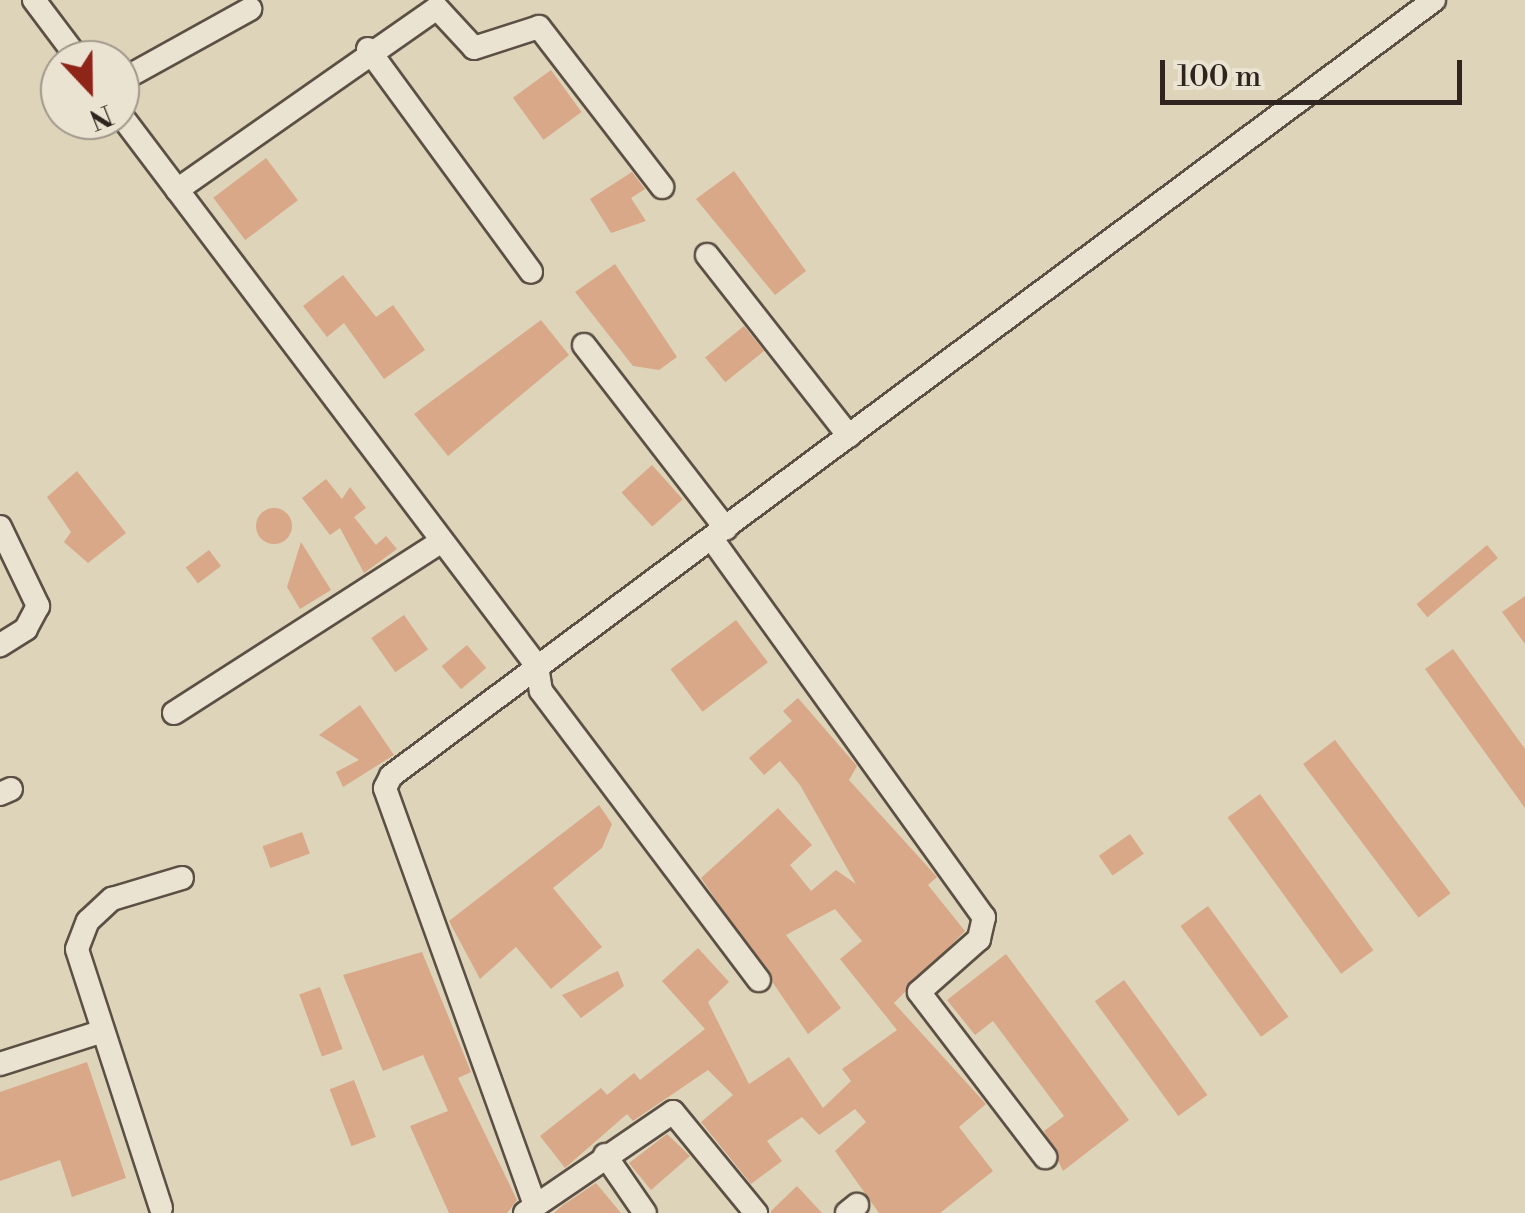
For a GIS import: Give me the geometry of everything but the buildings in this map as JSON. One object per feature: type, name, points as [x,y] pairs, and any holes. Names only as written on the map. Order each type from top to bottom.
[{"type":"street","points":[[34,0],[64,40]]},
{"type":"street","points":[[756,1213],[673,1112],[530,1209],[385,788],[536,666],[1434,0]]},
{"type":"street","points":[[140,70],[250,9]]},
{"type":"street","points":[[177,190],[427,9],[444,14],[474,48],[539,27],[662,186]]},
{"type":"street","points":[[368,49],[530,272]]},
{"type":"street","points":[[140,140],[536,666],[541,691],[759,980]]},
{"type":"street","points":[[707,255],[849,436]]},
{"type":"street","points":[[584,346],[984,917],[979,940],[919,992],[1045,1157]]},
{"type":"street","points":[[0,527],[38,606],[26,630],[0,644]]},
{"type":"street","points":[[174,713],[442,540]]},
{"type":"street","points":[[161,1208],[97,1033],[79,936],[112,899],[182,878]]},
{"type":"street","points":[[0,1064],[97,1033]]},
{"type":"street","points":[[605,1155],[646,1213]]}]
